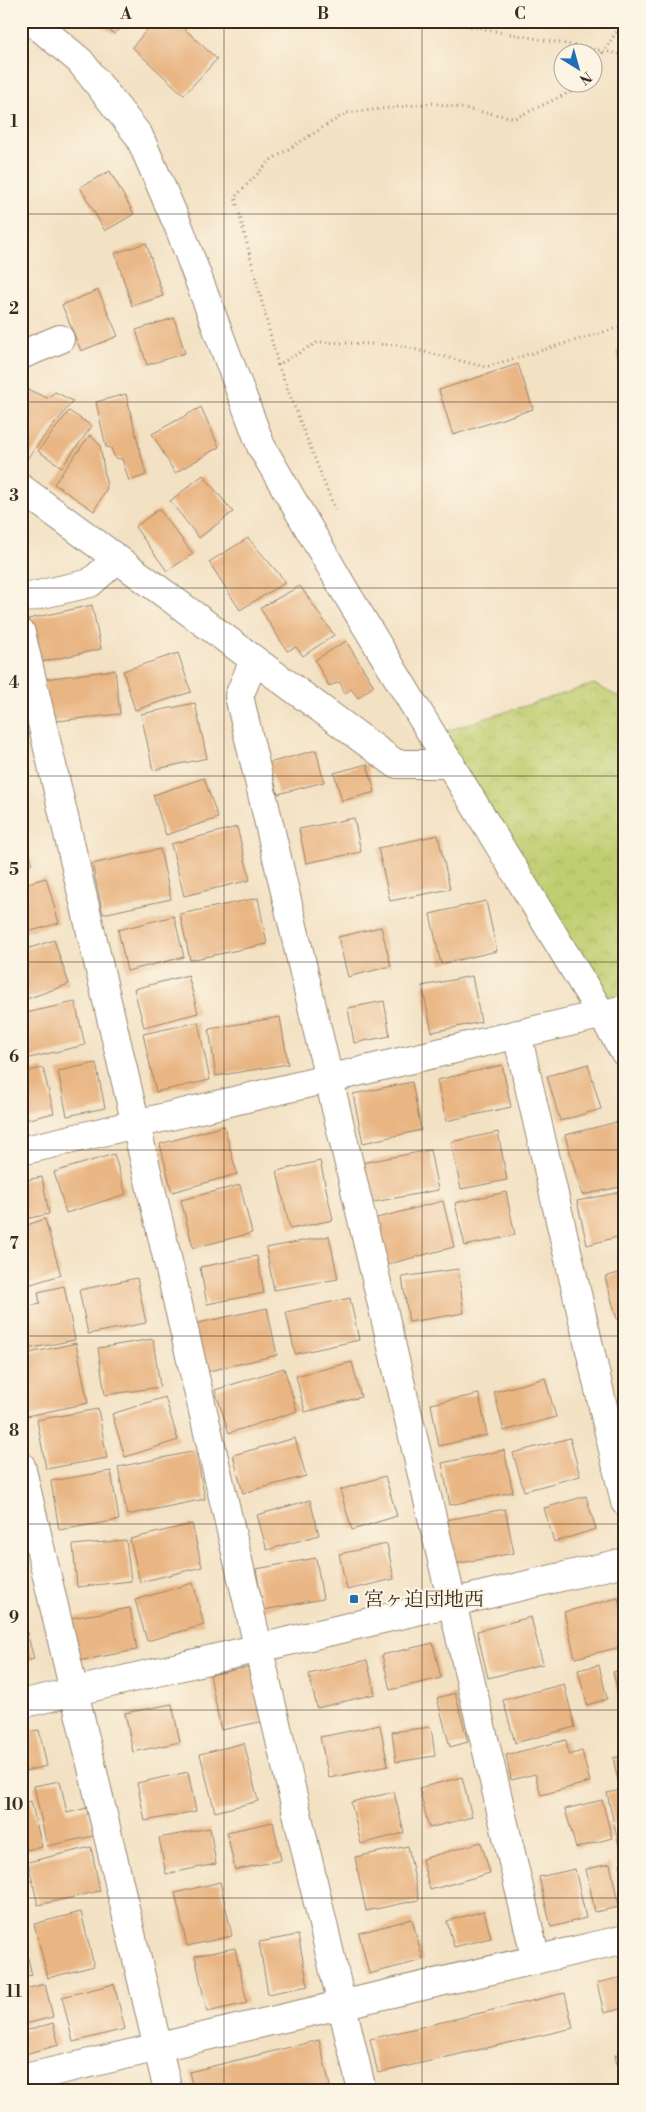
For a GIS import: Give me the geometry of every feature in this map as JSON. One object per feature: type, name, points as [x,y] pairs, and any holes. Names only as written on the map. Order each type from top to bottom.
[{"type":"street","points":[[32,21],[80,61],[139,136],[180,230],[261,446],[344,591],[451,764],[613,1012],[625,1053]]},
{"type":"street","points":[[21,355],[60,339]]},
{"type":"street","points":[[21,488],[396,764],[451,764]]},
{"type":"street","points":[[21,599],[90,583],[117,559]]},
{"type":"street","points":[[21,633],[362,2091]]},
{"type":"street","points":[[254,660],[239,696],[536,1960]]},
{"type":"street","points":[[21,1151],[613,1012]]},
{"type":"street","points":[[517,1034],[625,1502]]},
{"type":"street","points":[[21,1466],[168,2091]]},
{"type":"street","points":[[21,1704],[625,1562]]},
{"type":"street","points":[[21,2079],[625,1939]]},
{"type":"path","points":[[442,21],[625,55]]},
{"type":"path","points":[[604,51],[621,26]]},
{"type":"path","points":[[336,510],[278,364],[235,197],[271,160],[346,113],[433,103],[515,118],[570,92]]},
{"type":"path","points":[[278,364],[318,342],[397,344],[486,367],[620,327]]},
{"type":"green space","points":[[594,684],[625,700],[625,1009],[601,1014],[433,735]]},
{"type":"building","points":[[93,21],[127,21],[115,34]]},
{"type":"building","points":[[155,21],[176,21],[217,59],[184,95],[132,47]]},
{"type":"building","points":[[110,171],[134,214],[105,231],[80,187]]},
{"type":"building","points":[[146,243],[163,296],[132,306],[115,253]]},
{"type":"building","points":[[98,290],[118,336],[81,351],[62,305]]},
{"type":"building","points":[[174,318],[185,353],[147,365],[136,330]]},
{"type":"building","points":[[625,348],[625,377],[624,377],[616,350]]},
{"type":"building","points":[[518,364],[533,409],[453,435],[439,390]]},
{"type":"building","points":[[29,390],[47,398],[55,392],[73,401],[21,466],[21,398]]},
{"type":"building","points":[[126,394],[146,475],[129,481],[122,459],[115,458],[111,448],[106,447],[96,402]]},
{"type":"building","points":[[201,407],[219,447],[175,473],[152,434]]},
{"type":"building","points":[[69,411],[92,426],[62,467],[38,451]]},
{"type":"building","points":[[90,435],[100,445],[107,488],[94,511],[54,484]]},
{"type":"building","points":[[203,475],[233,512],[199,538],[170,501]]},
{"type":"building","points":[[159,509],[193,554],[167,571],[135,527]]},
{"type":"building","points":[[248,538],[286,582],[240,610],[209,562]]},
{"type":"building","points":[[300,586],[334,635],[303,656],[296,647],[287,651],[260,608]]},
{"type":"building","points":[[92,605],[101,649],[37,663],[28,619]]},
{"type":"building","points":[[346,641],[374,686],[358,698],[351,689],[345,694],[340,682],[329,686],[315,660]]},
{"type":"building","points":[[178,653],[191,692],[135,710],[123,671]]},
{"type":"building","points":[[115,670],[120,714],[48,722],[44,679]]},
{"type":"building","points":[[195,703],[207,758],[153,770],[141,714]]},
{"type":"building","points":[[316,750],[324,782],[278,794],[269,763]]},
{"type":"building","points":[[367,764],[375,792],[342,801],[334,773]]},
{"type":"building","points":[[204,778],[218,818],[166,835],[153,795]]},
{"type":"building","points":[[354,818],[361,852],[306,863],[299,829]]},
{"type":"building","points":[[23,826],[32,864],[21,867],[21,827]]},
{"type":"building","points":[[237,827],[250,880],[184,896],[171,844]]},
{"type":"building","points":[[438,835],[450,889],[390,901],[378,848]]},
{"type":"building","points":[[160,849],[171,899],[103,914],[92,864]]},
{"type":"building","points":[[46,878],[59,923],[21,934],[21,885]]},
{"type":"building","points":[[258,898],[267,944],[190,960],[180,914]]},
{"type":"building","points":[[486,901],[497,951],[441,964],[430,914]]},
{"type":"building","points":[[174,916],[184,957],[127,971],[118,930]]},
{"type":"building","points":[[381,927],[391,966],[348,977],[338,937]]},
{"type":"building","points":[[54,940],[69,984],[21,1001],[21,951]]},
{"type":"building","points":[[188,975],[198,1013],[144,1027],[134,989]]},
{"type":"building","points":[[472,976],[481,1022],[432,1032],[422,986]]},
{"type":"building","points":[[384,1001],[390,1036],[354,1043],[348,1008]]},
{"type":"building","points":[[75,1002],[85,1045],[21,1060],[21,1014]]},
{"type":"building","points":[[280,1017],[288,1064],[216,1076],[209,1029]]},
{"type":"building","points":[[198,1022],[210,1080],[156,1092],[143,1034]]},
{"type":"building","points":[[96,1063],[105,1108],[67,1116],[58,1071]]},
{"type":"building","points":[[588,1064],[601,1109],[560,1121],[547,1076]]},
{"type":"building","points":[[502,1065],[511,1107],[446,1121],[437,1080]]},
{"type":"building","points":[[43,1068],[54,1113],[21,1121],[21,1073]]},
{"type":"building","points":[[412,1082],[421,1130],[363,1143],[353,1094]]},
{"type":"building","points":[[625,1120],[625,1186],[582,1195],[565,1135]]},
{"type":"building","points":[[224,1126],[237,1174],[172,1192],[160,1144]]},
{"type":"building","points":[[498,1132],[507,1180],[461,1189],[451,1142]]},
{"type":"building","points":[[430,1150],[438,1190],[369,1203],[361,1163]]},
{"type":"building","points":[[114,1154],[126,1194],[66,1213],[54,1172]]},
{"type":"building","points":[[320,1161],[333,1220],[290,1229],[277,1171]]},
{"type":"building","points":[[42,1177],[49,1214],[21,1220],[21,1181]]},
{"type":"building","points":[[240,1185],[252,1233],[193,1248],[181,1200]]},
{"type":"building","points":[[506,1192],[515,1235],[465,1246],[455,1203]]},
{"type":"building","points":[[621,1192],[625,1216],[625,1235],[587,1245],[577,1201]]},
{"type":"building","points":[[443,1201],[454,1247],[385,1265],[373,1219]]},
{"type":"building","points":[[45,1219],[61,1275],[21,1287],[21,1227]]},
{"type":"building","points":[[329,1236],[338,1279],[274,1290],[266,1248]]},
{"type":"building","points":[[257,1256],[264,1293],[207,1304],[200,1267]]},
{"type":"building","points":[[458,1269],[464,1313],[409,1322],[402,1277]]},
{"type":"building","points":[[625,1271],[625,1317],[617,1319],[605,1277]]},
{"type":"building","points":[[137,1278],[146,1323],[88,1334],[79,1290]]},
{"type":"building","points":[[64,1286],[75,1340],[21,1350],[21,1308],[40,1304],[38,1292]]},
{"type":"building","points":[[350,1298],[359,1340],[295,1354],[286,1312]]},
{"type":"building","points":[[267,1308],[277,1355],[205,1372],[194,1324]]},
{"type":"building","points":[[153,1339],[160,1387],[105,1395],[98,1348]]},
{"type":"building","points":[[76,1343],[88,1403],[27,1416],[21,1388],[21,1355]]},
{"type":"building","points":[[352,1362],[361,1397],[305,1412],[296,1376]]},
{"type":"building","points":[[284,1368],[297,1411],[229,1433],[215,1390]]},
{"type":"building","points":[[545,1378],[556,1417],[504,1431],[494,1392]]},
{"type":"building","points":[[479,1394],[487,1435],[439,1446],[431,1404]]},
{"type":"building","points":[[165,1397],[178,1440],[125,1457],[112,1414]]},
{"type":"building","points":[[98,1409],[107,1458],[46,1469],[37,1420]]},
{"type":"building","points":[[295,1438],[306,1476],[243,1493],[233,1455]]},
{"type":"building","points":[[570,1438],[580,1476],[524,1491],[513,1453]]},
{"type":"building","points":[[504,1450],[513,1492],[450,1505],[442,1463]]},
{"type":"building","points":[[196,1451],[205,1499],[127,1515],[118,1467]]},
{"type":"building","points":[[111,1471],[119,1520],[59,1530],[51,1481]]},
{"type":"building","points":[[385,1476],[397,1516],[352,1530],[340,1490]]},
{"type":"building","points":[[586,1496],[596,1529],[554,1542],[544,1508]]},
{"type":"building","points":[[310,1500],[319,1535],[267,1550],[257,1515]]},
{"type":"building","points":[[505,1509],[514,1553],[455,1564],[446,1520]]},
{"type":"building","points":[[192,1524],[202,1567],[140,1582],[130,1539]]},
{"type":"building","points":[[126,1540],[131,1581],[77,1587],[73,1545]]},
{"type":"building","points":[[387,1544],[394,1579],[347,1590],[339,1554]]},
{"type":"building","points":[[316,1558],[323,1599],[263,1610],[256,1569]]},
{"type":"building","points":[[21,1577],[27,1601],[21,1602]]},
{"type":"building","points":[[193,1583],[204,1625],[147,1641],[135,1600]]},
{"type":"building","points":[[618,1598],[625,1623],[625,1646],[575,1658],[564,1612]]},
{"type":"building","points":[[130,1608],[137,1650],[78,1661],[71,1618]]},
{"type":"building","points":[[21,1609],[34,1659],[21,1662]]},
{"type":"building","points":[[531,1617],[543,1664],[488,1678],[477,1631]]},
{"type":"building","points":[[433,1643],[441,1678],[390,1690],[382,1655]]},
{"type":"building","points":[[367,1660],[375,1694],[317,1708],[309,1674]]},
{"type":"building","points":[[599,1665],[607,1699],[587,1705],[578,1670]]},
{"type":"building","points":[[255,1666],[265,1721],[221,1730],[210,1675]]},
{"type":"building","points":[[625,1669],[625,1708],[622,1709],[613,1672]]},
{"type":"building","points":[[564,1684],[575,1727],[515,1743],[503,1700]]},
{"type":"building","points":[[455,1693],[468,1742],[450,1747],[437,1698]]},
{"type":"building","points":[[172,1704],[180,1742],[133,1752],[125,1713]]},
{"type":"building","points":[[380,1725],[388,1766],[329,1778],[320,1737]]},
{"type":"building","points":[[431,1727],[435,1756],[396,1762],[392,1732]]},
{"type":"building","points":[[39,1730],[47,1766],[21,1772],[21,1733]]},
{"type":"building","points":[[566,1740],[569,1755],[582,1751],[590,1782],[541,1795],[535,1774],[511,1780],[506,1755]]},
{"type":"building","points":[[244,1743],[258,1801],[215,1812],[200,1754]]},
{"type":"building","points":[[625,1755],[625,1779],[618,1781],[613,1758]]},
{"type":"building","points":[[188,1772],[196,1811],[145,1821],[137,1783]]},
{"type":"building","points":[[462,1777],[472,1817],[429,1828],[419,1788]]},
{"type":"building","points":[[60,1781],[67,1813],[87,1808],[93,1836],[47,1846],[34,1786]]},
{"type":"building","points":[[625,1789],[625,1845],[619,1846],[607,1793]]},
{"type":"building","points":[[394,1792],[404,1833],[361,1844],[351,1802]]},
{"type":"building","points":[[602,1800],[612,1838],[576,1848],[565,1809]]},
{"type":"building","points":[[31,1801],[42,1847],[21,1851],[21,1803]]},
{"type":"building","points":[[273,1822],[281,1860],[235,1870],[227,1832]]},
{"type":"building","points":[[210,1828],[216,1864],[166,1874],[159,1838]]},
{"type":"building","points":[[481,1842],[490,1873],[430,1890],[422,1859]]},
{"type":"building","points":[[408,1846],[419,1900],[366,1911],[355,1857]]},
{"type":"building","points":[[91,1847],[100,1891],[38,1905],[28,1862]]},
{"type":"building","points":[[625,1863],[625,1878],[624,1878],[620,1864]]},
{"type":"building","points":[[610,1864],[619,1907],[595,1912],[586,1869]]},
{"type":"building","points":[[575,1869],[586,1918],[551,1927],[539,1877]]},
{"type":"building","points":[[220,1882],[232,1936],[187,1946],[175,1893]]},
{"type":"building","points":[[484,1911],[491,1938],[454,1947],[447,1921]]},
{"type":"building","points":[[81,1912],[94,1966],[48,1978],[34,1924]]},
{"type":"building","points":[[412,1919],[423,1960],[369,1974],[359,1933]]},
{"type":"building","points":[[21,1930],[32,1975],[21,1977]]},
{"type":"building","points":[[298,1935],[308,1986],[268,1994],[259,1942]]},
{"type":"building","points":[[235,1948],[247,2003],[207,2012],[195,1956]]},
{"type":"building","points":[[625,1976],[625,2008],[604,2013],[597,1983]]},
{"type":"building","points":[[45,1984],[53,2017],[21,2025],[21,1990]]},
{"type":"building","points":[[114,1984],[125,2029],[73,2042],[62,1997]]},
{"type":"building","points":[[565,1993],[573,2028],[378,2073],[370,2039]]},
{"type":"building","points":[[53,2023],[59,2045],[25,2054],[21,2032]]},
{"type":"building","points":[[319,2040],[330,2086],[310,2091],[194,2091],[189,2072]]},
{"type":"building","points":[[625,2053],[625,2083],[621,2084],[615,2055]]},
{"type":"building","points":[[105,2085],[107,2091],[79,2090]]},
{"type":"place","name":"宮ヶ迫団地西","points":[[354,1599]]}]
